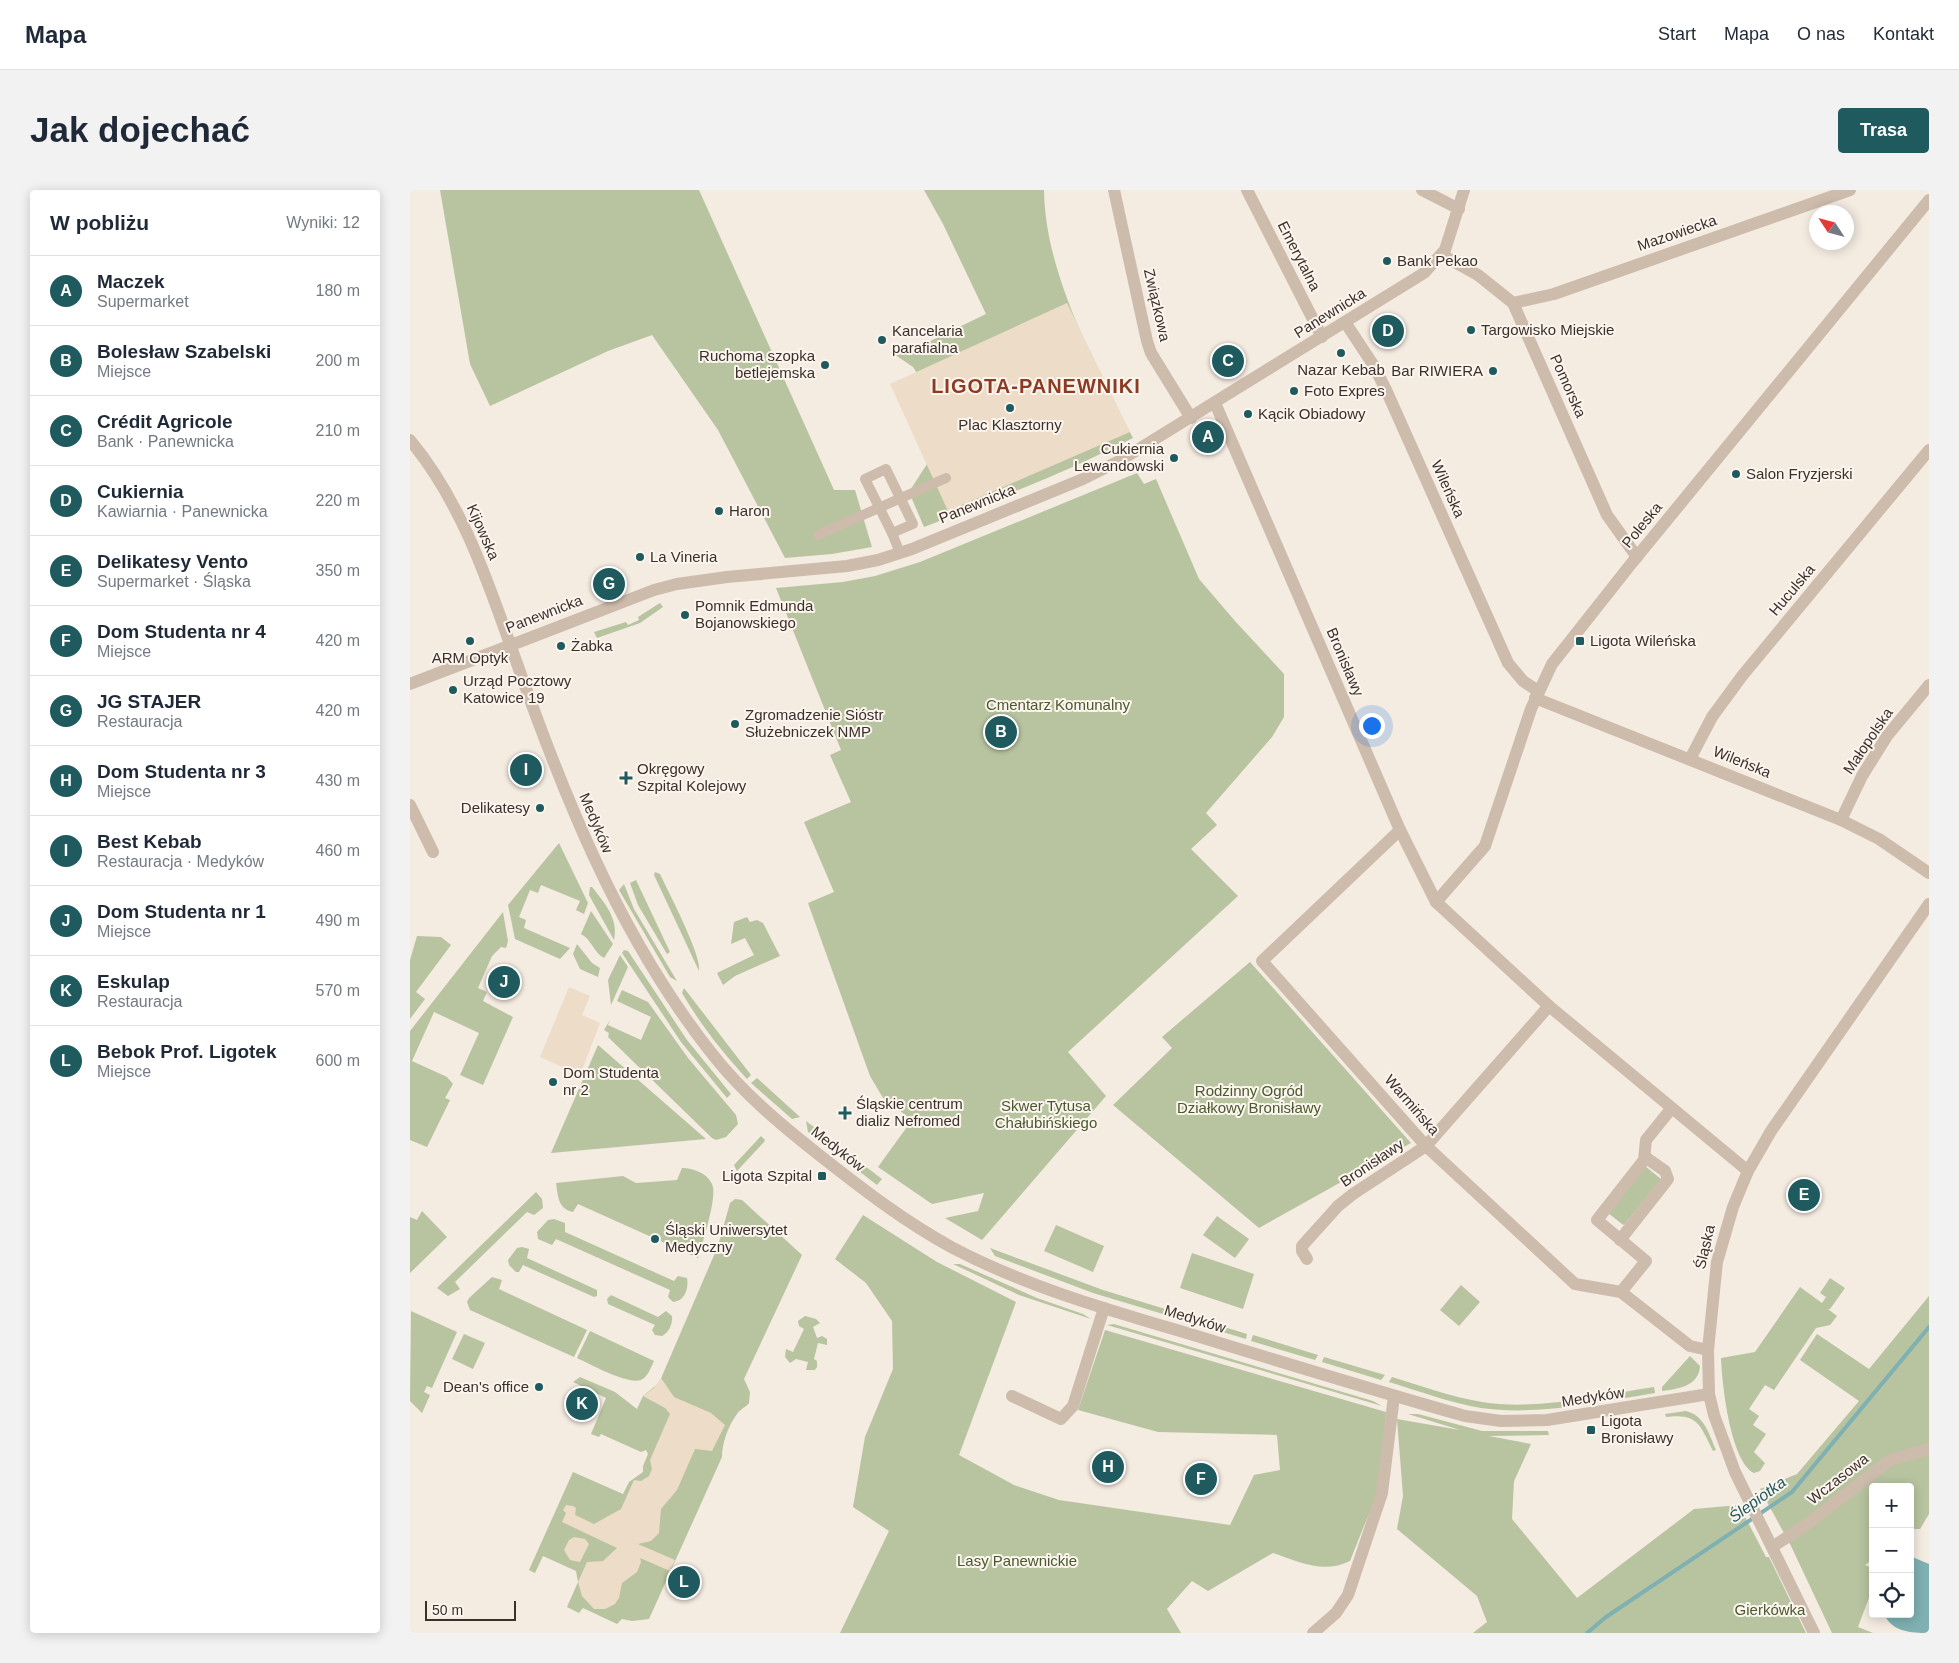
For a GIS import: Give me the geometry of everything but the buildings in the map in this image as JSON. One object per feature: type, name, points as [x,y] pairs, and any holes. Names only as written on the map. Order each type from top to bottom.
[{"type":"street","name":"Związkowa","points":[[1114,190],[1151,353],[1191,418]]},
{"type":"street","name":"Emerytalna","points":[[1247,190],[1322,337]]},
{"type":"street","points":[[1422,190],[1459,209]]},
{"type":"street","name":"Panewnicka","points":[[410,684],[654,590],[677,584],[727,577],[840,568],[900,553],[1082,479],[1141,449],[1424,273],[1442,255],[1451,237],[1464,190]]},
{"type":"street","name":"Mazowiecka","points":[[1513,303],[1554,294],[1850,190]]},
{"type":"street","name":"Poleska","points":[[1436,902],[1477,856],[1491,834],[1536,695],[1552,664],[1637,557],[1929,200]]},
{"type":"street","name":"Pomorska","points":[[1442,255],[1478,275],[1513,303],[1607,515],[1637,557]]},
{"type":"street","name":"Wileńska","points":[[1345,322],[1374,366],[1387,392],[1508,663],[1536,695],[1841,820],[1879,839],[1929,873]]},
{"type":"street","name":"Bronisławy","points":[[1215,403],[1400,830],[1436,902],[1548,1006],[1748,1172]]},
{"type":"street","name":"Kijowska","points":[[410,440],[437,478],[461,519],[510,644]]},
{"type":"street","name":"Huculska","points":[[1690,758],[1712,717],[1742,676],[1929,450]]},
{"type":"street","points":[[892,533],[913,524],[886,469],[865,479],[900,553]]},
{"type":"street","points":[[818,535],[946,478]]},
{"type":"street","name":"Medyków","points":[[510,644],[560,781],[606,886],[651,966],[722,1066],[755,1102],[864,1190],[927,1232],[954,1248],[1009,1274],[1104,1308],[1465,1416],[1511,1421],[1568,1418],[1709,1394]]},
{"type":"street","name":"Małopolska","points":[[1841,820],[1862,776],[1887,736],[1929,685]]},
{"type":"street","points":[[410,805],[433,852]]},
{"type":"street","name":"Warmińska","points":[[1400,830],[1262,961],[1426,1146],[1576,1284],[1621,1292],[1690,1346],[1708,1350]]},
{"type":"street","name":"Śląska","points":[[1814,1633],[1749,1502],[1726,1450],[1709,1394],[1708,1350],[1717,1262],[1727,1224],[1748,1172],[1777,1122],[1929,904]]},
{"type":"street","name":"Bronisławy","points":[[1307,1259],[1302,1251],[1302,1246],[1338,1206],[1354,1192],[1426,1146],[1548,1006]]},
{"type":"street","points":[[1621,1292],[1646,1261],[1597,1220],[1646,1157],[1646,1140],[1671,1109]]},
{"type":"street","points":[[1620,1240],[1668,1179],[1665,1171],[1646,1157]]},
{"type":"street","points":[[1012,1396],[1061,1418],[1069,1412],[1073,1406],[1104,1308]]},
{"type":"street","points":[[1313,1633],[1336,1613],[1348,1595],[1382,1493],[1394,1396]]},
{"type":"street","name":"Wczasowa","points":[[1772,1547],[1806,1524],[1890,1460],[1929,1450]]},
{"type":"green space","points":[[440,190],[699,190],[834,490],[855,490],[872,547],[832,554],[785,558],[718,430],[652,335],[608,351],[490,406],[470,364]]},
{"type":"green space","points":[[924,190],[1044,190],[1053,254],[1063,286],[1088,349],[1133,438],[1056,474],[924,527],[909,492],[927,464],[922,381],[913,367],[891,352],[920,346],[986,314],[943,224]]},
{"type":"green space","name":"Cmentarz Komunalny","points":[[1137,473],[1144,484],[1156,479],[1199,579],[1284,674],[1284,717],[1272,737],[1206,813],[1217,825],[1191,849],[1238,896],[1068,1052],[1106,1096],[982,1240],[945,1218],[978,1211],[984,1193],[932,1204],[878,1167],[912,1120],[883,1098],[870,1076],[808,903],[834,892],[804,822],[851,802],[830,755],[841,750],[776,588],[843,582],[875,576],[920,562]]},
{"type":"green space","points":[[660,603],[663,607],[640,623],[597,638],[594,632],[626,622],[628,625],[639,620],[638,617]]},
{"type":"green space","points":[[559,843],[588,903],[584,914],[576,910],[580,901],[541,885],[538,893],[530,890],[519,917],[526,920],[524,928],[570,948],[560,959],[515,939],[508,905]]},
{"type":"green space","points":[[655,872],[660,874],[684,924],[696,953],[699,971],[654,875]]},
{"type":"green space","points":[[636,880],[670,952],[667,954],[638,905],[630,883]]},
{"type":"green space","points":[[624,884],[634,909],[677,981],[670,977],[619,890]]},
{"type":"green space","points":[[590,887],[597,893],[609,911],[614,925],[614,940],[589,895]]},
{"type":"green space","points":[[591,911],[613,944],[604,958],[581,934]]},
{"type":"green space","points":[[503,912],[508,941],[506,948],[501,947],[492,956],[478,988],[487,992],[483,1001],[513,1017],[483,1085],[460,1075],[479,1033],[434,1012],[412,1061],[447,1077],[453,1084],[445,1098],[450,1100],[427,1147],[410,1140],[410,1031]]},
{"type":"green space","points":[[747,917],[750,922],[757,920],[763,923],[780,956],[735,976],[723,985],[717,973],[754,955],[745,938],[731,944],[734,922]]},
{"type":"green space","points":[[417,936],[441,937],[451,945],[416,992],[425,999],[410,1019],[410,960]]},
{"type":"green space","points":[[577,944],[592,963],[600,968],[598,977],[580,969],[573,954]]},
{"type":"green space","points":[[624,950],[628,951],[687,1040],[731,1094],[727,1098],[681,1042],[622,953]]},
{"type":"green space","points":[[620,955],[628,967],[611,1005],[608,980]]},
{"type":"green space","name":"Rodzinny Ogród Działkowy Bronisławy","points":[[1250,962],[1411,1143],[1259,1228],[1113,1105],[1172,1048],[1162,1037]]},
{"type":"green space","points":[[684,988],[751,1075],[747,1079],[696,1016],[682,993]]},
{"type":"green space","points":[[622,990],[648,1002],[688,1058],[736,1115],[738,1124],[726,1137],[716,1140],[712,1138],[608,1037],[609,1033],[604,1030],[610,1020],[608,1025],[641,1040],[651,1017],[617,1001]]},
{"type":"green space","points":[[598,1045],[706,1139],[551,1153]]},
{"type":"green space","points":[[757,1078],[800,1117],[792,1119],[751,1083]]},
{"type":"green space","points":[[806,1121],[882,1179],[877,1185],[808,1132]]},
{"type":"green space","points":[[761,1136],[765,1140],[764,1142],[737,1171],[734,1165]]},
{"type":"green space","points":[[1645,1166],[1661,1179],[1624,1225],[1608,1213]]},
{"type":"green space","points":[[682,1168],[695,1170],[703,1174],[712,1184],[713,1199],[698,1258],[578,1204],[573,1212],[568,1210],[564,1208],[558,1197],[556,1183],[623,1176],[636,1183],[677,1180]]},
{"type":"green space","points":[[536,1192],[542,1199],[543,1208],[534,1215],[527,1212],[455,1282],[460,1289],[448,1296],[437,1288]]},
{"type":"green space","points":[[735,1199],[742,1200],[802,1255],[744,1379],[750,1392],[749,1403],[738,1412],[728,1429],[724,1440],[722,1457],[649,1619],[632,1621],[622,1619],[617,1624],[583,1608],[579,1613],[567,1607],[578,1582],[576,1571],[543,1556],[535,1573],[529,1570],[573,1472],[623,1494],[629,1482],[643,1472],[643,1466],[648,1454],[646,1450],[641,1452],[601,1434],[599,1437],[591,1434],[606,1398],[573,1382],[580,1377],[615,1392],[637,1409],[643,1396],[659,1383],[718,1246],[730,1203]]},
{"type":"green space","points":[[422,1211],[447,1237],[410,1273],[410,1217],[417,1220]]},
{"type":"green space","name":"Lasy Panewnickie","points":[[863,1215],[937,1262],[1016,1302],[959,1455],[1014,1485],[1059,1500],[1230,1525],[1254,1475],[1280,1470],[1277,1435],[1158,1432],[1078,1410],[1105,1330],[1386,1412],[1379,1495],[1368,1516],[1350,1561],[1340,1565],[1321,1567],[1273,1553],[1208,1591],[1192,1581],[1167,1609],[1181,1633],[840,1633],[889,1531],[853,1507],[865,1437],[893,1369],[892,1321],[866,1283],[835,1259]]},
{"type":"green space","points":[[1217,1216],[1249,1239],[1235,1258],[1203,1235]]},
{"type":"green space","points":[[554,1219],[565,1223],[565,1232],[674,1281],[678,1276],[687,1278],[687,1286],[683,1297],[673,1302],[668,1297],[670,1290],[556,1239],[552,1245],[538,1239],[537,1232],[548,1220]]},
{"type":"green space","points":[[1056,1225],[1104,1246],[1093,1272],[1044,1251]]},
{"type":"green space","points":[[517,1248],[529,1249],[527,1258],[597,1290],[597,1296],[594,1297],[523,1265],[519,1272],[516,1272],[509,1265],[508,1260]]},
{"type":"green space","points":[[990,1248],[1103,1290],[1247,1334],[1246,1339],[1093,1293],[995,1256]]},
{"type":"green space","points":[[1192,1253],[1254,1274],[1243,1309],[1180,1288]]},
{"type":"green space","points":[[953,1264],[960,1264],[1037,1298],[1083,1314],[1091,1319],[1019,1295]]},
{"type":"green space","points":[[492,1277],[502,1280],[499,1289],[587,1330],[574,1357],[470,1310],[467,1302],[469,1298]]},
{"type":"green space","points":[[1830,1278],[1845,1288],[1830,1309],[1828,1309],[1837,1316],[1830,1325],[1816,1328],[1774,1390],[1765,1385],[1749,1409],[1759,1416],[1753,1425],[1766,1434],[1754,1452],[1765,1463],[1760,1471],[1754,1473],[1746,1466],[1733,1438],[1723,1385],[1721,1358],[1755,1352],[1800,1287],[1822,1303],[1826,1297],[1820,1293]]},
{"type":"green space","points":[[1461,1285],[1480,1302],[1459,1326],[1440,1310]]},
{"type":"green space","points":[[611,1295],[658,1317],[666,1311],[672,1316],[669,1330],[662,1336],[655,1335],[652,1330],[655,1325],[608,1304],[607,1299]]},
{"type":"green space","points":[[1929,1296],[1929,1514],[1920,1529],[1914,1529],[1914,1483],[1869,1483],[1869,1562],[1865,1565],[1869,1566],[1869,1598],[1858,1627],[1873,1633],[1832,1633],[1791,1546],[1760,1489],[1797,1474],[1859,1401],[1800,1360],[1817,1334],[1869,1369]]},
{"type":"green space","points":[[411,1311],[457,1332],[432,1388],[427,1386],[424,1392],[430,1395],[422,1413],[410,1401]]},
{"type":"green space","points":[[805,1316],[816,1319],[820,1323],[813,1327],[817,1338],[822,1336],[827,1339],[827,1345],[818,1343],[814,1359],[817,1361],[815,1370],[806,1370],[808,1362],[796,1359],[790,1363],[785,1357],[786,1349],[793,1352],[804,1329],[799,1326],[798,1321]]},
{"type":"green space","points":[[1114,1324],[1373,1401],[1382,1406],[1107,1325]]},
{"type":"green space","points":[[590,1331],[654,1361],[646,1377],[635,1381],[627,1380],[577,1358]]},
{"type":"green space","points":[[464,1334],[485,1343],[473,1369],[452,1359]]},
{"type":"green space","points":[[1253,1335],[1318,1355],[1315,1360],[1251,1341]]},
{"type":"green space","points":[[1690,1356],[1700,1366],[1696,1378],[1687,1385],[1662,1391],[1662,1387]]},
{"type":"green space","points":[[1324,1357],[1385,1375],[1381,1380],[1322,1362]]},
{"type":"green space","points":[[1392,1377],[1459,1397],[1503,1404],[1525,1405],[1568,1401],[1654,1387],[1655,1393],[1568,1407],[1503,1410],[1458,1403],[1389,1382]]},
{"type":"green space","points":[[1686,1411],[1702,1421],[1716,1450],[1713,1451],[1705,1434],[1692,1419],[1677,1416],[1666,1417],[1665,1414]]},
{"type":"green space","name":"Gierkówka","points":[[1408,1414],[1418,1414],[1482,1431],[1548,1431],[1549,1435],[1489,1436],[1531,1444],[1514,1481],[1512,1519],[1577,1598],[1694,1509],[1739,1505],[1766,1557],[1769,1557],[1806,1633],[1473,1633],[1487,1622],[1477,1596],[1397,1529],[1403,1496],[1397,1419],[1460,1430]]},
{"type":"shaded area","name":"Plac Klasztorny","points":[[1067,303],[1130,432],[948,511],[890,384]]},
{"type":"shaded area","points":[[569,987],[590,996],[582,1015],[600,1023],[580,1075],[540,1057]]},
{"type":"shaded area","points":[[661,1378],[674,1397],[711,1413],[725,1425],[712,1451],[695,1449],[677,1490],[661,1509],[659,1533],[651,1541],[638,1544],[675,1560],[670,1571],[640,1558],[641,1562],[637,1572],[622,1583],[619,1598],[615,1604],[605,1609],[594,1609],[582,1596],[578,1582],[587,1562],[603,1561],[617,1548],[562,1522],[566,1513],[563,1510],[566,1505],[573,1506],[576,1508],[575,1515],[594,1524],[621,1509],[634,1480],[641,1481],[649,1476],[652,1469],[650,1460],[670,1414],[665,1408],[643,1396],[654,1388]]},
{"type":"shaded area","points":[[574,1537],[585,1539],[589,1544],[580,1562],[570,1560],[564,1550],[569,1540]]},
{"type":"water","points":[[1914,1558],[1929,1564],[1929,1633],[1909,1632],[1897,1628],[1886,1618],[1914,1618]]},
{"type":"waterway","name":"Ślepiotka","points":[[1587,1633],[1606,1617],[1792,1492],[1929,1327]]},
{"type":"place","name":"Bank Pekao","points":[[1387,261]]},
{"type":"place","name":"Targowisko Miejskie","points":[[1471,330]]},
{"type":"place","name":"Cukiernia","points":[[1388,331]]},
{"type":"place","name":"Kancelaria parafialna","points":[[882,340]]},
{"type":"place","name":"Nazar Kebab","points":[[1341,353]]},
{"type":"place","name":"Crédit Agricole","points":[[1228,361]]},
{"type":"place","name":"Ruchoma szopka betlejemska","points":[[825,365]]},
{"type":"place","name":"Bar RIWIERA","points":[[1493,371]]},
{"type":"place","name":"Foto Expres","points":[[1294,391]]},
{"type":"place","name":"Plac Klasztorny","points":[[1010,408]]},
{"type":"place","name":"Kącik Obiadowy","points":[[1248,414]]},
{"type":"place","name":"Maczek","points":[[1208,437]]},
{"type":"place","name":"Cukiernia Lewandowski","points":[[1174,458]]},
{"type":"place","name":"Salon Fryzjerski","points":[[1736,474]]},
{"type":"place","name":"Haron","points":[[719,511]]},
{"type":"place","name":"La Vineria","points":[[640,557]]},
{"type":"place","name":"JG STAJER","points":[[609,584]]},
{"type":"place","name":"Pomnik Edmunda Bojanowskiego","points":[[685,615]]},
{"type":"place","name":"ARM Optyk","points":[[470,641]]},
{"type":"place","name":"Ligota Wileńska","points":[[1580,641]]},
{"type":"place","name":"Żabka","points":[[561,646]]},
{"type":"place","name":"Urząd Pocztowy Katowice 19","points":[[453,690]]},
{"type":"place","name":"Zgromadzenie Sióstr Służebniczek NMP","points":[[735,724]]},
{"type":"place","name":"Bolesław Szabelski","points":[[1001,732]]},
{"type":"place","name":"Best Kebab","points":[[526,770]]},
{"type":"place","name":"Okręgowy Szpital Kolejowy","points":[[626,778]]},
{"type":"place","name":"Delikatesy","points":[[540,808]]},
{"type":"place","name":"Dom Studenta nr 1","points":[[504,982]]},
{"type":"place","name":"Dom Studenta nr 2","points":[[553,1082]]},
{"type":"place","name":"Śląskie centrum dializ Nefromed","points":[[845,1113]]},
{"type":"place","name":"Ligota Szpital","points":[[822,1176]]},
{"type":"place","name":"Delikatesy Vento","points":[[1804,1195]]},
{"type":"place","name":"Śląski Uniwersytet Medyczny","points":[[655,1239]]},
{"type":"place","name":"Dean's office","points":[[539,1387]]},
{"type":"place","name":"Eskulap","points":[[582,1404]]},
{"type":"place","name":"Ligota Bronisławy","points":[[1591,1430]]},
{"type":"place","name":"Dom Studenta nr 3","points":[[1108,1467]]},
{"type":"place","name":"Dom Studenta nr 4","points":[[1201,1479]]},
{"type":"place","name":"Bebok Prof. Ligotek","points":[[684,1582]]},
{"type":"district","name":"LIGOTA-PANEWNIKI","points":[[1036,386]]},
{"type":"park label","name":"Skwer Tytusa Chałubińskiego","points":[[1046,1114]]}]
